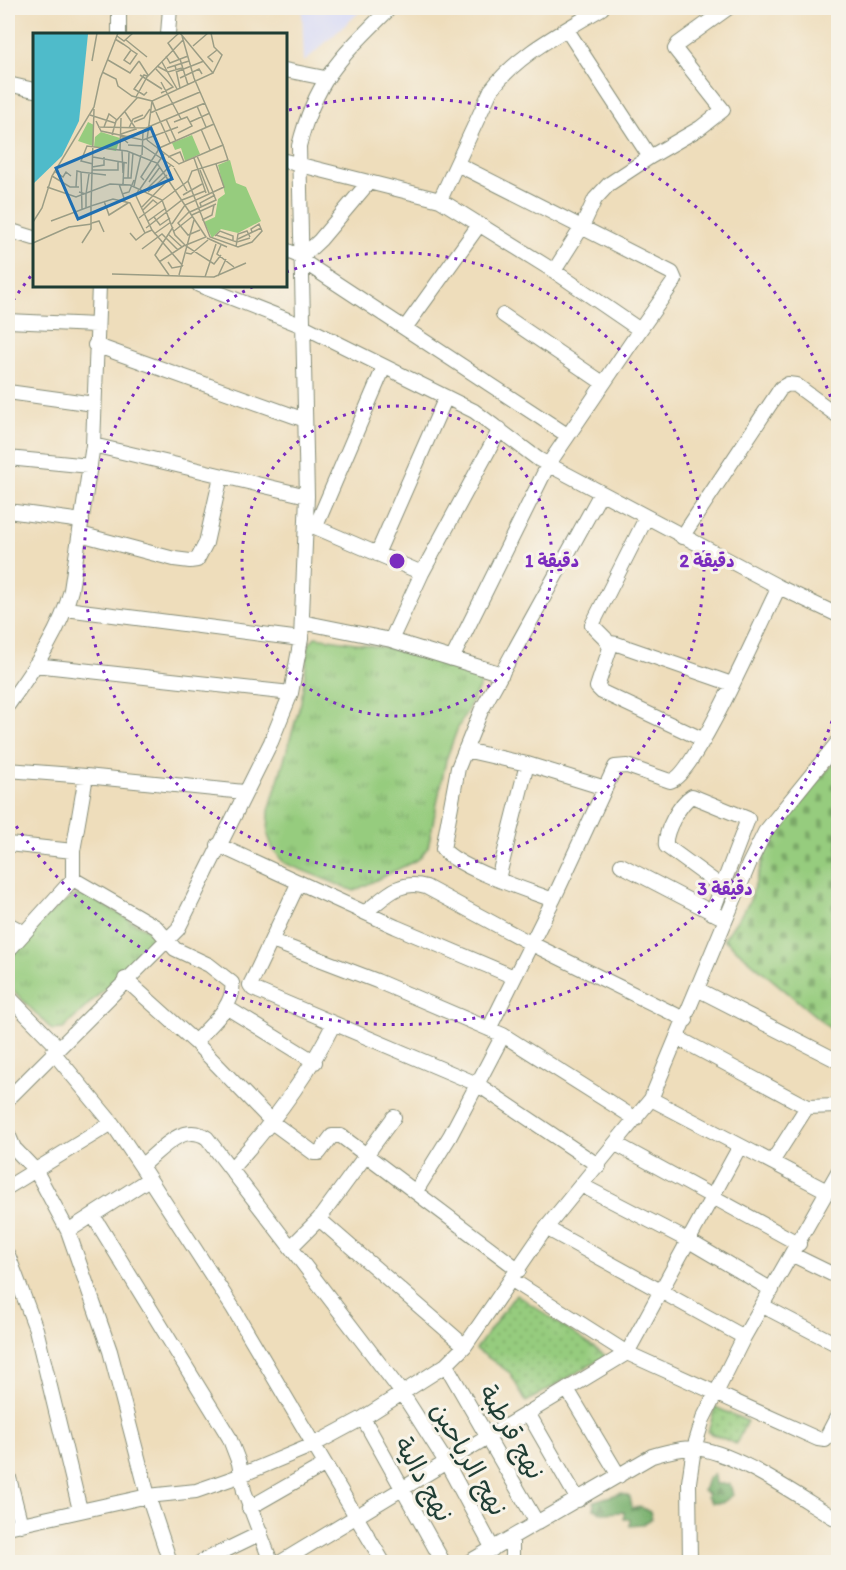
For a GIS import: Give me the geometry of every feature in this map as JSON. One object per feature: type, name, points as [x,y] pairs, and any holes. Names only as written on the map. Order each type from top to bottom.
[{"type":"street","points":[[119,8],[119,33]]},
{"type":"street","points":[[168,33],[170,8]]},
{"type":"street","points":[[8,1099],[178,929],[244,792],[271,742],[291,693],[301,639],[311,525],[307,496],[301,259],[292,162],[304,124],[325,78],[390,8]]},
{"type":"street","points":[[440,200],[491,90],[501,77],[518,61],[602,8]]},
{"type":"street","points":[[554,271],[582,227],[595,199],[609,184],[723,110],[675,49],[678,44],[728,8]]},
{"type":"street","points":[[567,30],[650,157]]},
{"type":"street","points":[[286,70],[325,78]]},
{"type":"street","points":[[8,84],[33,90]]},
{"type":"street","points":[[292,162],[440,200],[554,271],[640,330]]},
{"type":"street","points":[[452,658],[548,465],[675,277],[457,164]]},
{"type":"street","points":[[301,259],[369,182]]},
{"type":"street","points":[[405,328],[479,225]]},
{"type":"street","points":[[8,230],[33,238]]},
{"type":"street","points":[[286,251],[567,435]]},
{"type":"street","points":[[8,705],[35,665],[66,609],[93,445],[99,286]]},
{"type":"street","points":[[202,286],[303,326],[446,397],[500,429],[548,465],[682,537],[838,615]]},
{"type":"street","points":[[503,315],[603,383]]},
{"type":"street","points":[[8,321],[96,325]]},
{"type":"street","points":[[95,345],[305,420]]},
{"type":"street","points":[[311,525],[384,367]]},
{"type":"street","points":[[682,537],[781,388],[788,384],[796,385],[838,416]]},
{"type":"street","points":[[8,392],[94,404]]},
{"type":"street","points":[[377,554],[446,397]]},
{"type":"street","points":[[391,640],[422,573],[500,429]]},
{"type":"street","points":[[93,445],[307,496]]},
{"type":"street","points":[[8,458],[90,466]]},
{"type":"street","points":[[8,511],[81,527],[174,559],[197,560],[206,543],[221,476]]},
{"type":"street","points":[[554,900],[498,879],[450,856],[442,849],[458,768],[481,711],[601,494]]},
{"type":"street","points":[[646,518],[592,625],[610,643],[732,684]]},
{"type":"street","points":[[311,525],[422,573]]},
{"type":"street","points":[[489,1029],[530,943],[554,900],[615,767],[621,765],[670,781],[675,781],[687,768],[704,740],[779,587]]},
{"type":"street","points":[[66,609],[301,639]]},
{"type":"street","points":[[302,622],[391,640],[502,674]]},
{"type":"street","points":[[610,643],[610,654],[598,681],[598,689],[704,740]]},
{"type":"street","points":[[35,665],[291,693]]},
{"type":"street","points":[[8,1474],[14,1526],[148,1496],[196,1491],[313,1445],[363,1418],[446,1365],[465,1346],[516,1275],[546,1228],[599,1166],[651,1099],[765,832],[838,742]]},
{"type":"street","points":[[465,750],[527,764],[605,788]]},
{"type":"street","points":[[498,879],[527,764]]},
{"type":"street","points":[[8,770],[244,792]]},
{"type":"street","points":[[8,951],[23,932],[52,905],[73,879],[73,851],[86,776]]},
{"type":"street","points":[[712,913],[722,887],[748,819],[692,796],[685,801],[667,834],[666,846],[722,887]]},
{"type":"street","points":[[8,844],[73,851]]},
{"type":"street","points":[[218,845],[367,911],[396,927],[514,977]]},
{"type":"street","points":[[621,865],[726,920]]},
{"type":"street","points":[[73,879],[156,927],[175,949],[209,965],[232,983],[234,991],[226,1007],[195,1042]]},
{"type":"street","points":[[234,991],[250,985],[299,882]]},
{"type":"street","points":[[367,911],[397,887],[416,884],[686,1020]]},
{"type":"street","points":[[8,924],[23,932]]},
{"type":"street","points":[[272,941],[503,1035],[636,1119]]},
{"type":"street","points":[[125,980],[195,1042],[273,1123],[314,1153],[319,1153],[332,1137],[341,1136],[416,1191],[516,1275],[627,1353],[818,1439],[825,1440],[838,1415]]},
{"type":"street","points":[[250,985],[257,991],[333,1025],[477,1084],[599,1166]]},
{"type":"street","points":[[699,990],[838,1061]]},
{"type":"street","points":[[8,996],[55,1050],[112,1123],[141,1166],[233,1308],[383,1563]]},
{"type":"street","points":[[226,1007],[315,1062]]},
{"type":"street","points":[[231,1169],[273,1123],[315,1062],[333,1025]]},
{"type":"street","points":[[416,1191],[450,1136],[503,1035]]},
{"type":"street","points":[[678,1038],[807,1107],[838,1106]]},
{"type":"street","points":[[651,1099],[827,1191]]},
{"type":"street","points":[[772,1162],[807,1107]]},
{"type":"street","points":[[291,1246],[318,1219],[368,1155],[394,1117]]},
{"type":"street","points":[[8,1187],[112,1123]]},
{"type":"street","name":"نهج الرياحين","points":[[141,1166],[184,1132],[199,1132],[207,1138],[402,1393],[446,1462],[493,1549]]},
{"type":"street","points":[[8,1134],[14,1148],[36,1171],[68,1231],[110,1351],[148,1496],[170,1563]]},
{"type":"street","points":[[616,1144],[713,1197],[838,1277]]},
{"type":"street","points":[[281,1563],[627,1353],[740,1146]]},
{"type":"street","points":[[690,1563],[689,1482],[694,1448],[703,1419],[744,1337],[838,1172]]},
{"type":"street","points":[[68,1231],[149,1179]]},
{"type":"street","points":[[581,1185],[689,1241],[772,1290]]},
{"type":"street","points":[[94,1216],[212,1405],[236,1453],[239,1476],[249,1508],[261,1533],[271,1563]]},
{"type":"street","points":[[318,1219],[465,1346]]},
{"type":"street","points":[[546,1228],[744,1337]]},
{"type":"street","points":[[8,1255],[36,1329],[80,1510]]},
{"type":"street","points":[[763,1306],[838,1345]]},
{"type":"street","name":"نهج قرطبة","points":[[446,1365],[537,1524]]},
{"type":"street","points":[[567,1389],[619,1476]]},
{"type":"street","points":[[528,1413],[578,1500]]},
{"type":"street","name":"نهج دالية","points":[[363,1418],[443,1563]]},
{"type":"street","points":[[469,1563],[652,1456],[671,1450],[694,1448],[719,1453],[838,1520]]},
{"type":"street","points":[[249,1508],[324,1465]]},
{"type":"street","points":[[201,1563],[261,1533]]},
{"type":"street","points":[[512,1538],[512,1563]]},
{"type":"shaded area","points":[[302,8],[364,8],[304,62]]},
{"type":"green space","points":[[315,637],[389,648],[478,674],[481,684],[457,730],[446,760],[428,847],[419,859],[354,891],[284,863],[273,849],[268,835],[269,811],[301,702],[309,644]]},
{"type":"green space","points":[[838,757],[838,1035],[724,939],[749,903],[768,844]]},
{"type":"green space","points":[[77,895],[88,896],[151,932],[153,937],[150,945],[63,1029],[52,1030],[8,985],[8,967],[14,953],[39,924],[59,906]]},
{"type":"green space","points":[[516,1294],[606,1356],[526,1402],[510,1373],[476,1349]]},
{"type":"green space","points":[[715,1407],[747,1421],[736,1444],[708,1432]]},
{"type":"green space","points":[[714,1474],[715,1484],[730,1484],[733,1495],[722,1503],[712,1503],[707,1497],[708,1494],[703,1491],[707,1479]]},
{"type":"green space","points":[[621,1493],[630,1497],[632,1508],[641,1507],[650,1512],[652,1519],[641,1525],[630,1526],[630,1519],[624,1519],[624,1512],[602,1513],[594,1509],[594,1501]]}]
